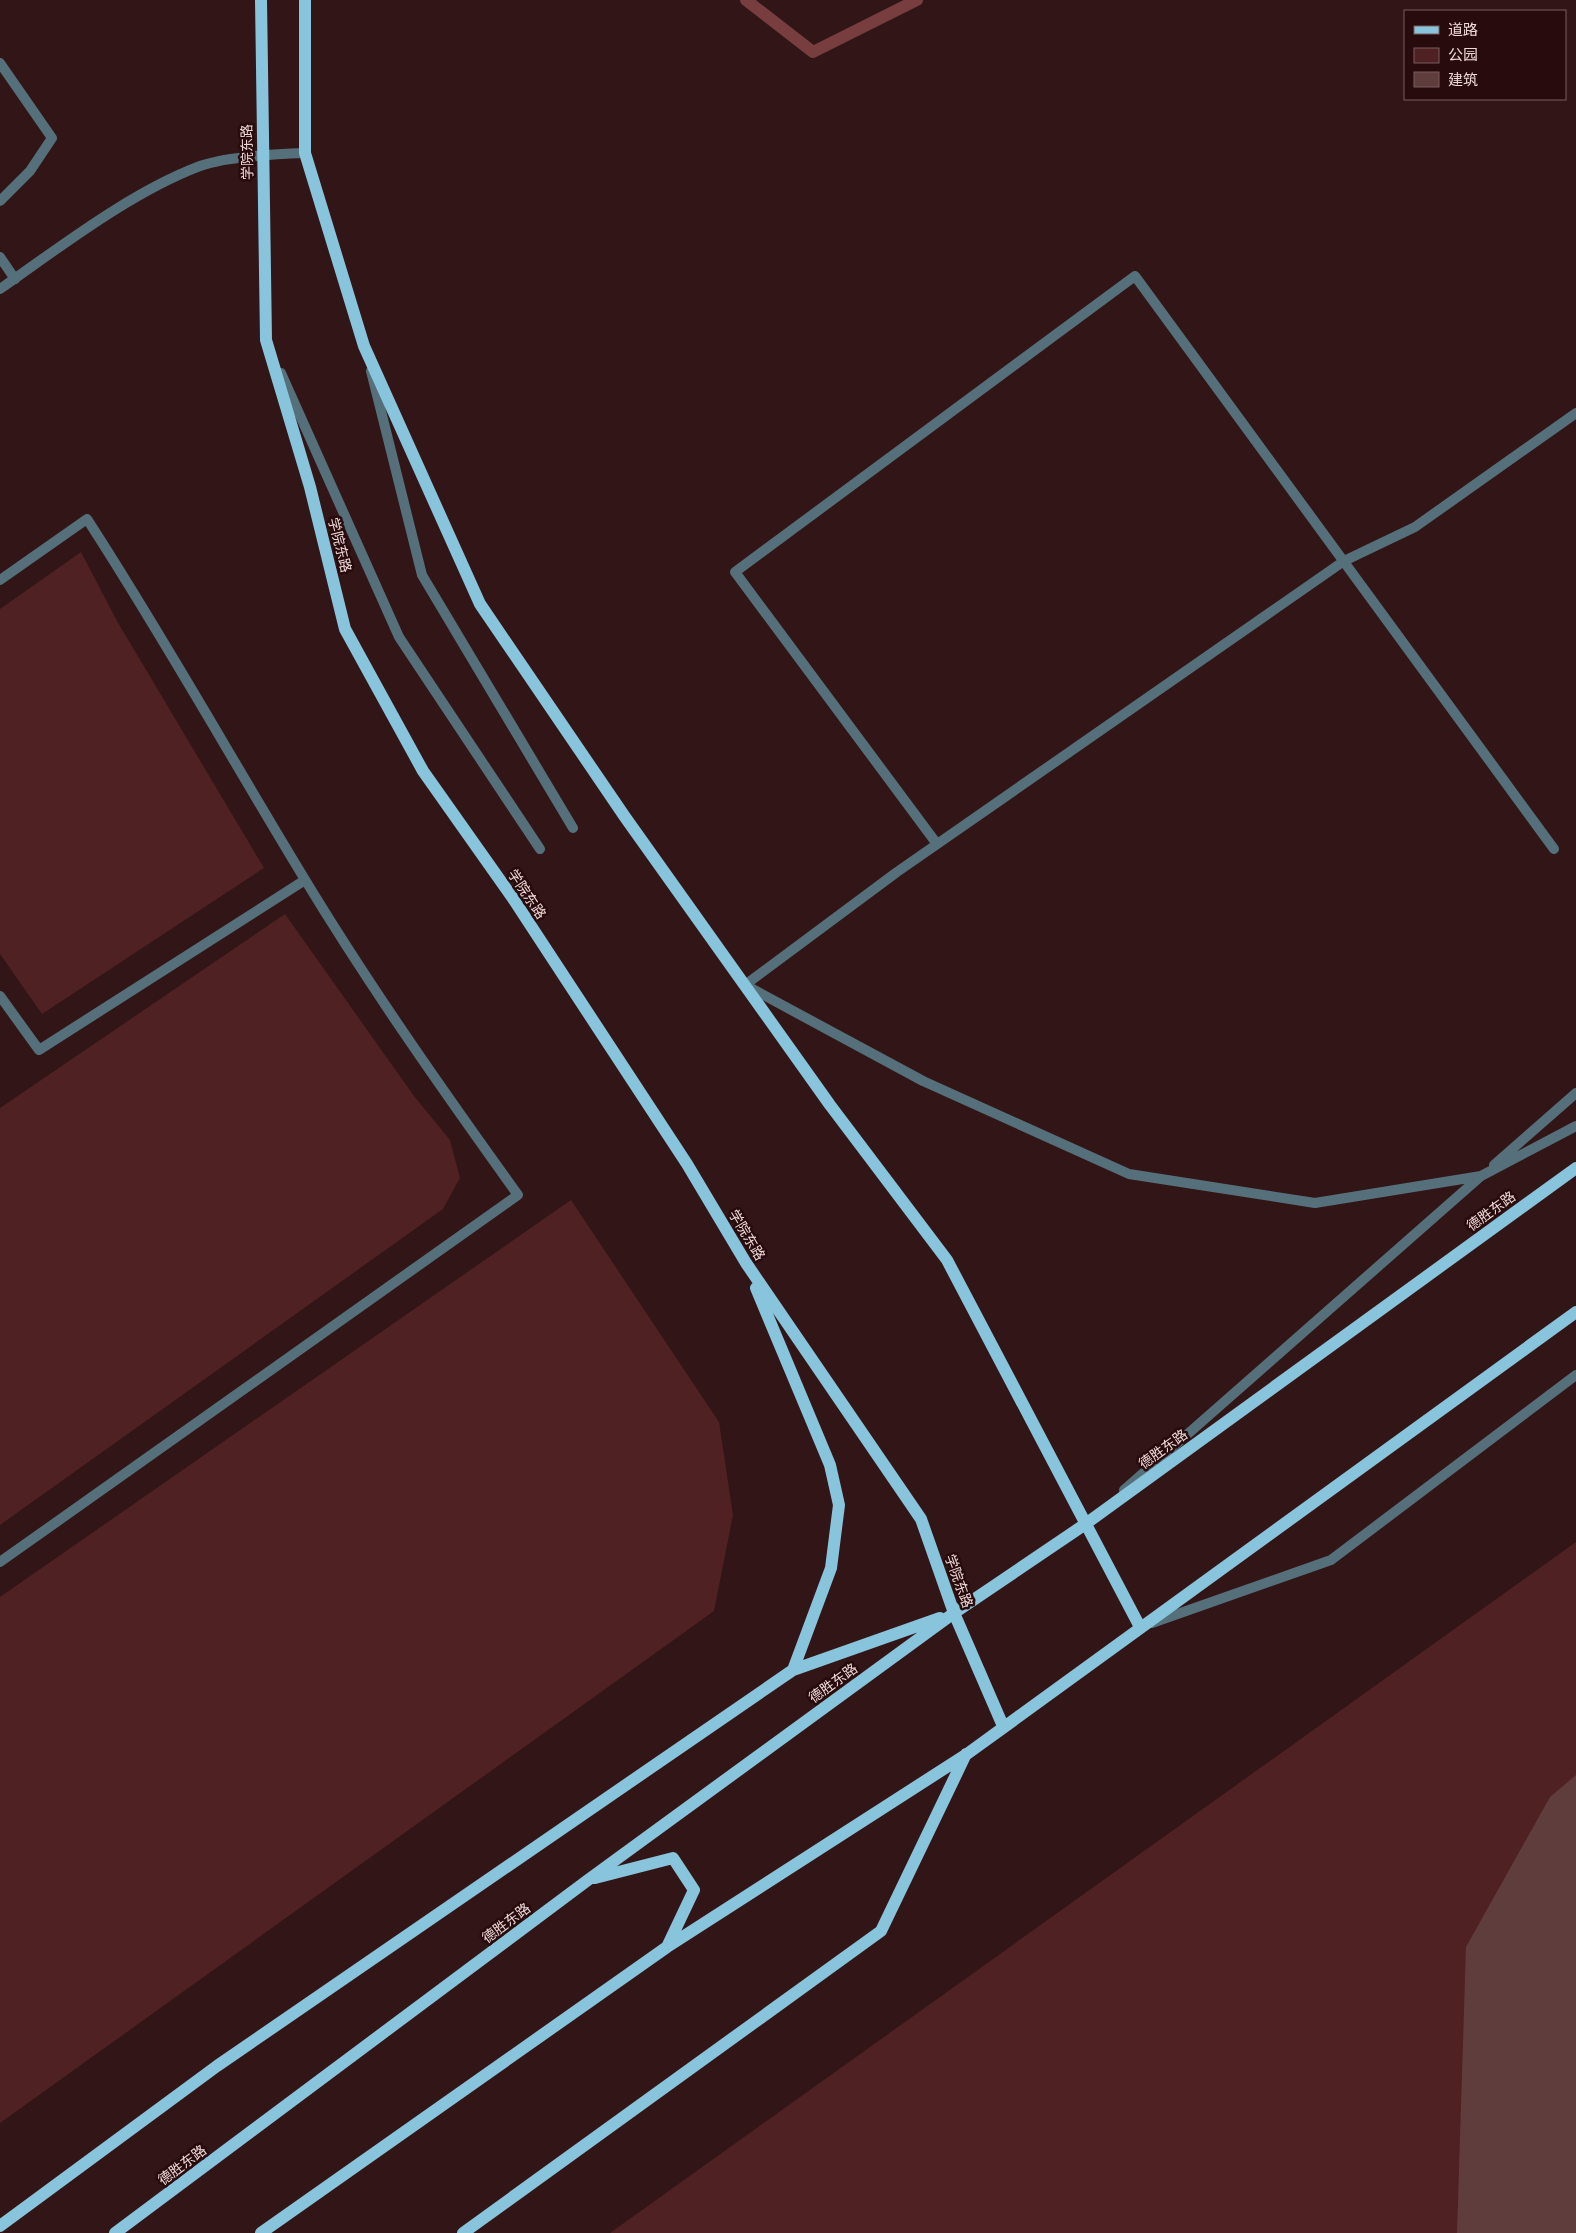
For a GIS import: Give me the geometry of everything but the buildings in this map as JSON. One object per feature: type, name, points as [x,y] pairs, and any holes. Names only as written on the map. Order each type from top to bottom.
[{"type":"main road","name":"学院东路","points":[[261,0],[266,340],[310,487],[345,629],[423,771],[512,897],[687,1164],[746,1263],[921,1519],[954,1613],[1003,1726]]},
{"type":"main road","points":[[305,0],[306,152],[364,346],[480,604],[625,817],[745,986],[830,1105],[947,1260],[1084,1525],[1140,1628]]},
{"type":"main road","name":"德胜东路","points":[[115,2233],[588,1880],[954,1613],[1084,1525],[1576,1168]]},
{"type":"main road","points":[[746,1263],[830,1465],[839,1505],[831,1568],[793,1670]]},
{"type":"main road","points":[[261,2233],[667,1947],[967,1754],[1003,1726],[1576,1312]]},
{"type":"main road","points":[[0,2226],[217,2066],[793,1670],[954,1613]]},
{"type":"main road","points":[[462,2233],[881,1931],[967,1754]]},
{"type":"main road","points":[[588,1880],[673,1858],[694,1890],[667,1947]]},
{"type":"street","points":[[0,63],[52,138],[30,171],[0,201]]},
{"type":"street","points":[[0,290],[142,193],[202,165],[262,155],[306,152]]},
{"type":"street","points":[[0,257],[15,279]]},
{"type":"street","points":[[937,844],[735,572],[1134,276],[1554,849]]},
{"type":"street","points":[[266,340],[344,518],[399,637],[540,849]]},
{"type":"street","points":[[364,346],[422,575],[573,828]]},
{"type":"street","points":[[1576,414],[1415,527],[1344,561],[937,844],[745,986],[923,1081],[1129,1174],[1316,1202],[1481,1176],[1576,1126]]},
{"type":"street","points":[[0,580],[87,519],[132,588],[305,880],[436,1080],[518,1196],[0,1562]]},
{"type":"street","points":[[0,996],[39,1050],[305,880]]},
{"type":"street","points":[[1084,1525],[1576,1093]]},
{"type":"street","points":[[1140,1628],[1330,1560],[1576,1376]]},
{"type":"green space","points":[[81,552],[117,621],[264,868],[42,1014],[0,954],[0,609]]},
{"type":"green space","points":[[285,914],[414,1096],[450,1140],[460,1178],[443,1209],[0,1525],[0,1108]]},
{"type":"green space","points":[[571,1200],[719,1422],[733,1515],[714,1611],[0,2123],[0,1597]]},
{"type":"green space","points":[[1576,1542],[1576,2233],[610,2233]]},
{"type":"waterway","points":[[746,0],[813,52],[917,0]]}]
